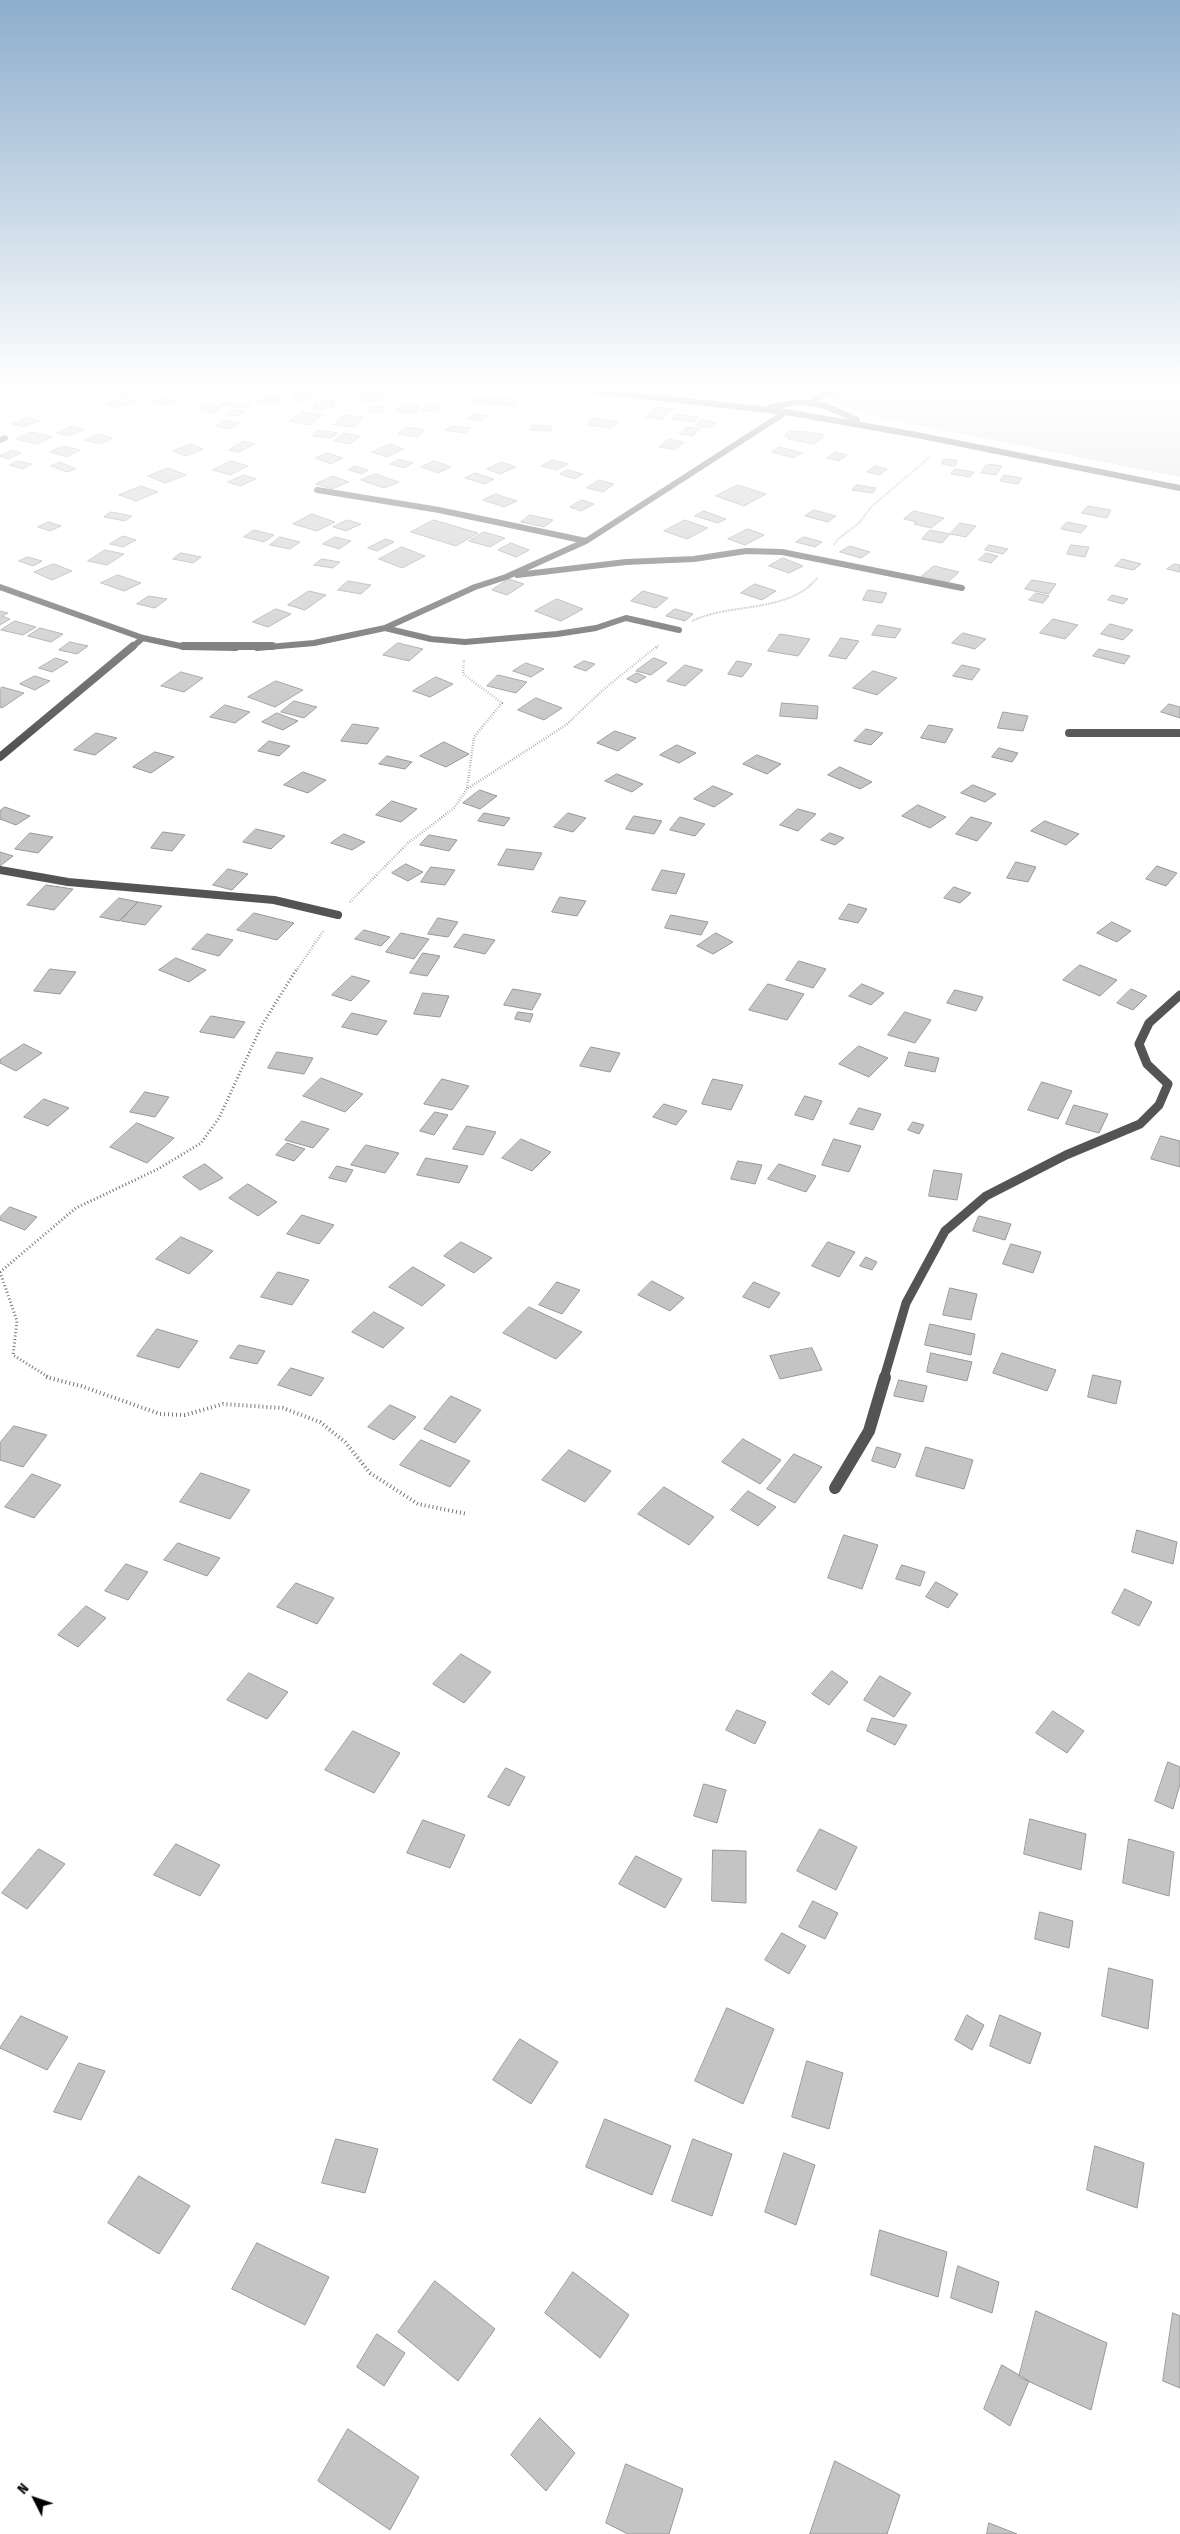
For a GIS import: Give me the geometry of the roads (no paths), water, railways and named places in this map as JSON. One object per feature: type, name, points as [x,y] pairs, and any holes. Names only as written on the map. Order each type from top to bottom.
[{"type":"street","points":[[428,508],[586,541]]},
{"type":"street","points":[[0,588],[144,638],[185,647],[254,648],[314,643],[385,628],[475,587],[506,577],[586,541],[637,508]]},
{"type":"street","points":[[506,577],[626,562],[694,559],[746,551],[782,552],[824,562],[962,588]]},
{"type":"street","points":[[385,628],[431,639],[465,642],[557,634],[596,628],[626,618],[679,630]]},
{"type":"street","points":[[0,757],[144,638]]},
{"type":"street","points":[[1069,733],[1180,733]]},
{"type":"street","points":[[0,870],[39,878],[104,886],[276,900],[338,915]]},
{"type":"street","points":[[835,1488],[869,1431],[906,1303],[945,1231],[986,1196],[1066,1155],[1140,1124],[1159,1105],[1168,1084],[1147,1064],[1139,1044],[1149,1023],[1180,995]]}]
